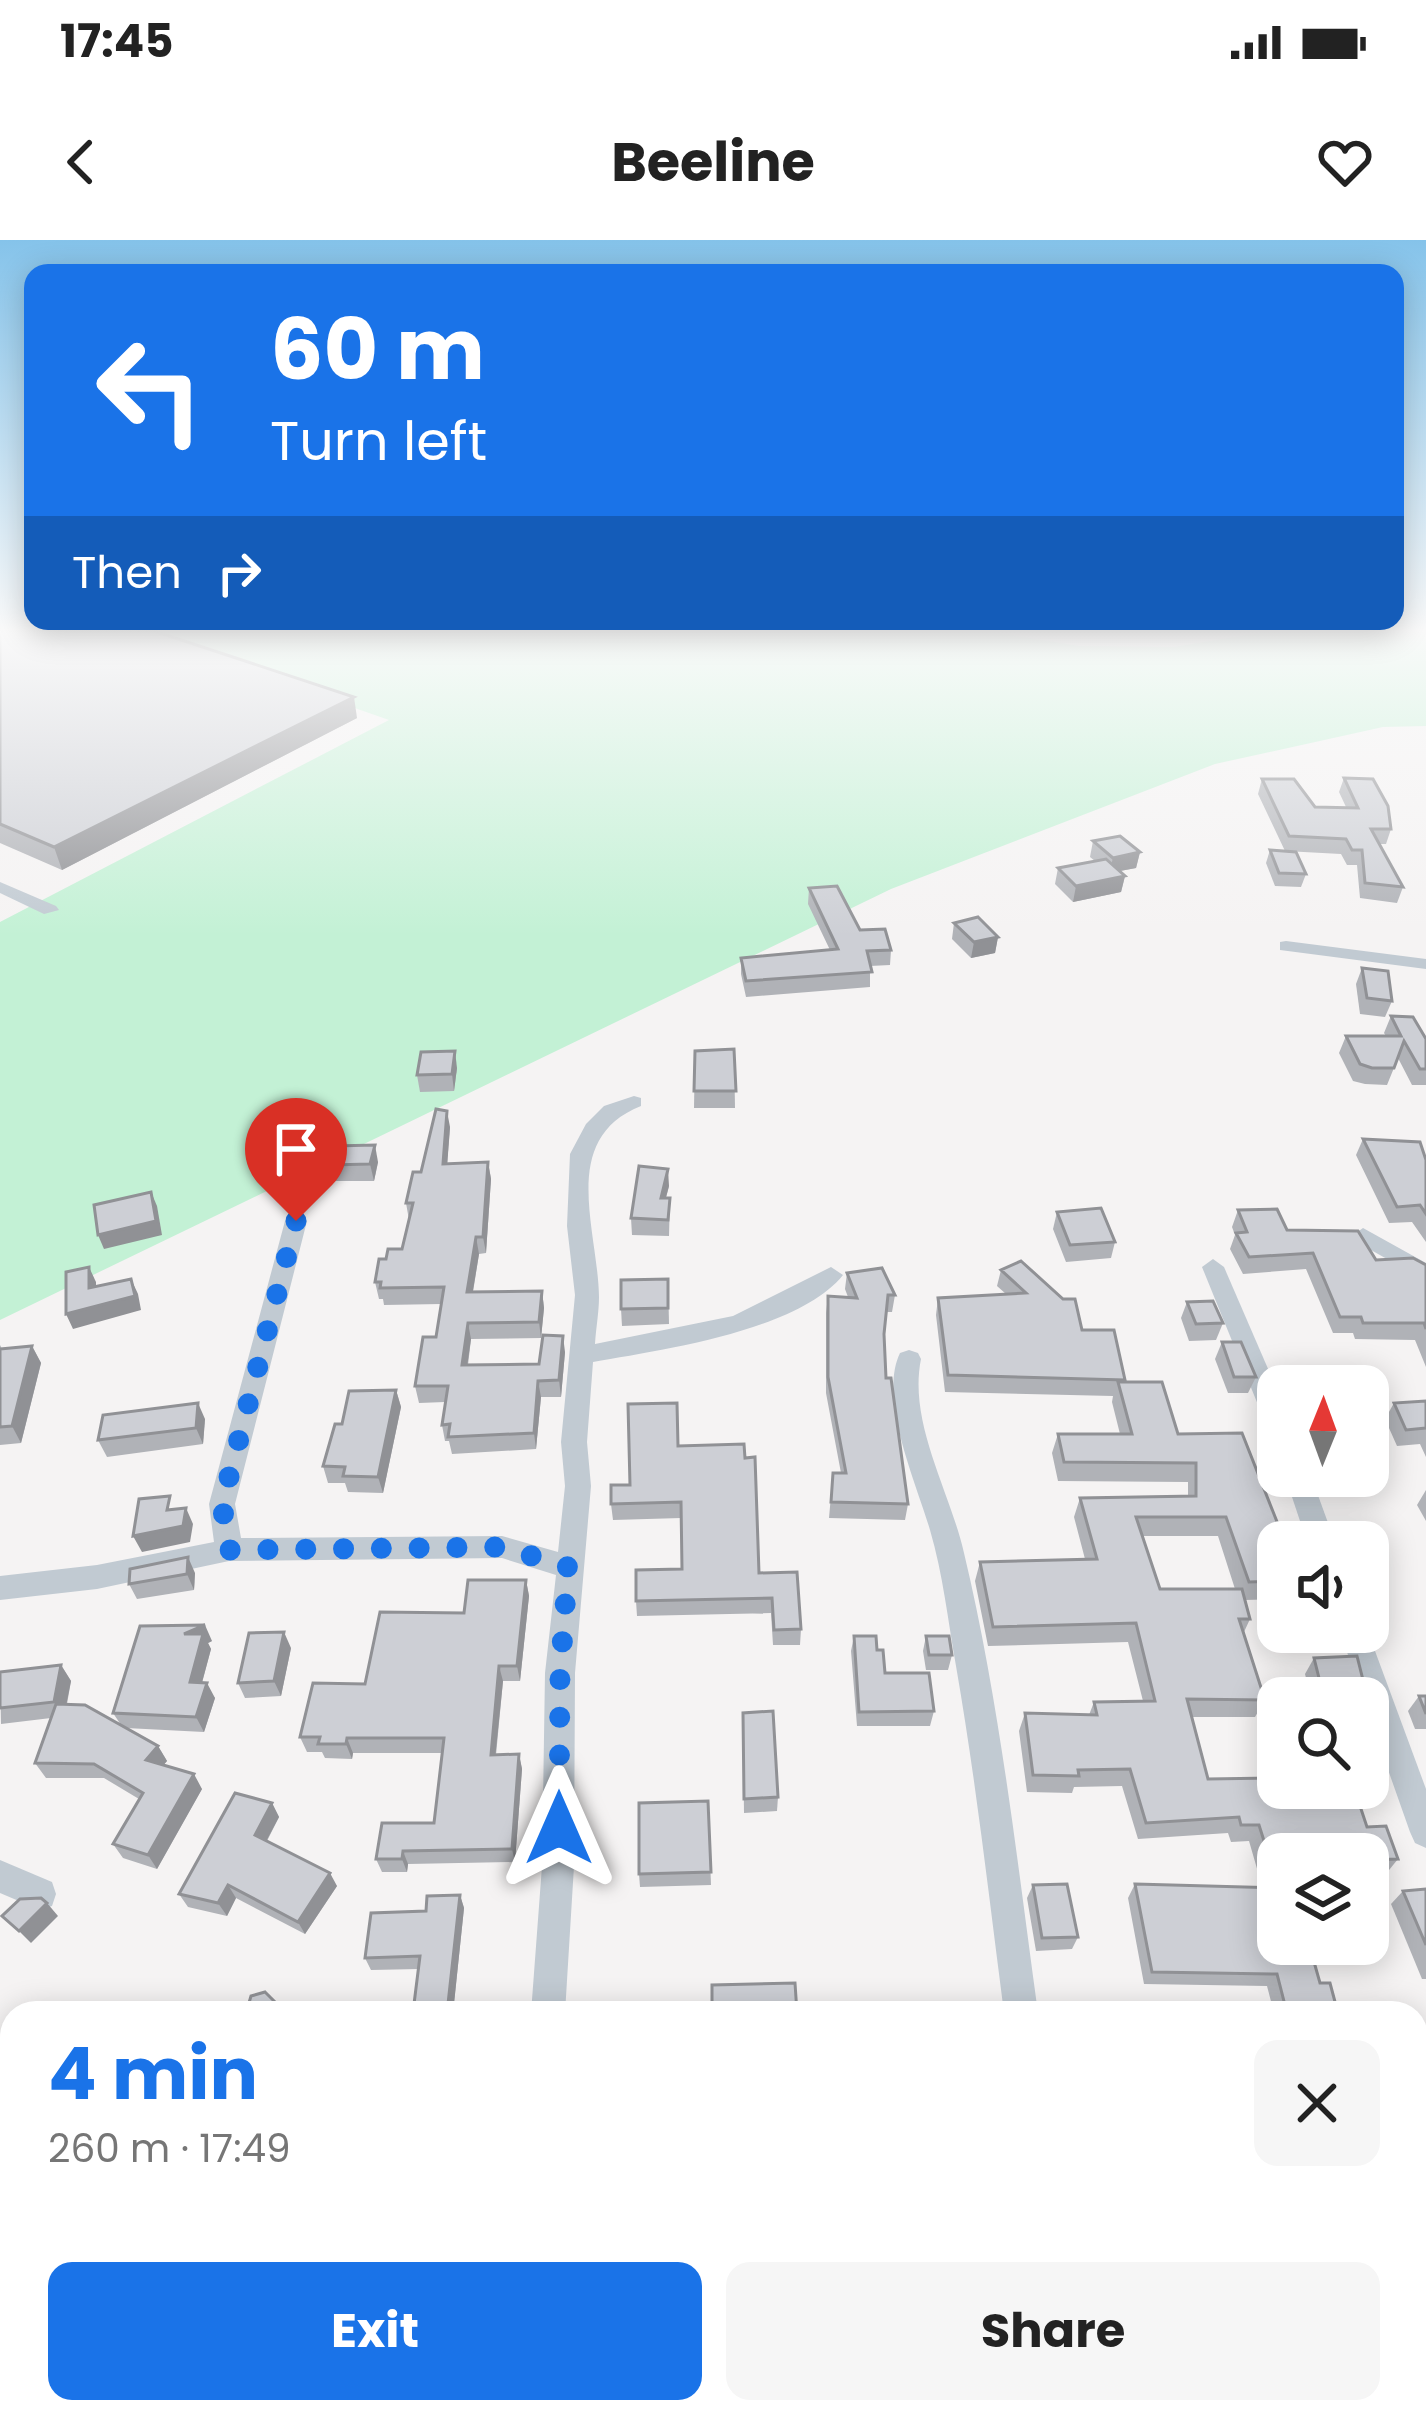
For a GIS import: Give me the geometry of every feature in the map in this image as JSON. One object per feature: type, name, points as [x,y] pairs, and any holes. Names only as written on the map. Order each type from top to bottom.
[{"type":"street","points":[[0,887],[50,910]]},
{"type":"street","points":[[1286,946],[1426,964]]},
{"type":"street","points":[[549,2001],[568,1567],[578,1486],[574,1442],[587,1294],[578,1226],[581,1154],[602,1120],[634,1102]]},
{"type":"street","points":[[229,1550],[222,1504],[296,1221]]},
{"type":"street","points":[[1363,1236],[1426,1274]]},
{"type":"street","points":[[1214,1267],[1257,1371]]},
{"type":"street","points":[[580,1354],[730,1329],[791,1303],[831,1275]]},
{"type":"street","points":[[909,1359],[904,1382],[907,1406],[950,1551],[985,1744],[1019,2001]]},
{"type":"street","points":[[0,1588],[97,1576],[229,1550],[502,1547],[568,1567]]},
{"type":"street","points":[[1362,1653],[1426,1832]]},
{"type":"street","points":[[0,1876],[40,1894]]},
{"type":"green space","points":[[364,733],[1357,733],[1215,764],[891,889],[0,1320],[0,922]]},
{"type":"building","points":[[0,733],[282,733],[54,847],[0,824]]},
{"type":"building","points":[[1344,778],[1373,779],[1388,806],[1391,829],[1371,829],[1403,887],[1365,883],[1362,850],[1352,850],[1346,839],[1289,836],[1262,779],[1294,779],[1315,807],[1358,808]]},
{"type":"building","points":[[1120,836],[1140,852],[1113,858],[1093,841]]},
{"type":"building","points":[[1270,850],[1296,852],[1306,874],[1279,873]]},
{"type":"building","points":[[1106,859],[1125,876],[1076,886],[1058,868]]},
{"type":"building","points":[[837,886],[860,930],[885,929],[891,950],[867,951],[872,972],[746,981],[741,958],[838,949],[809,888]]},
{"type":"building","points":[[978,917],[998,937],[974,942],[954,923]]},
{"type":"building","points":[[1362,968],[1388,971],[1392,1001],[1367,998]]},
{"type":"building","points":[[1391,1016],[1413,1017],[1426,1039],[1426,1069],[1420,1069],[1404,1041],[1394,1068],[1360,1064],[1346,1036],[1401,1036]]},
{"type":"building","points":[[734,1049],[736,1091],[694,1091],[695,1051]]},
{"type":"building","points":[[455,1051],[452,1074],[417,1075],[421,1052]]},
{"type":"building","points":[[436,1109],[447,1111],[443,1164],[488,1162],[483,1237],[476,1237],[467,1292],[542,1291],[539,1322],[468,1323],[462,1365],[539,1364],[543,1335],[563,1336],[559,1380],[538,1381],[534,1433],[448,1437],[450,1424],[442,1425],[448,1386],[415,1386],[423,1337],[436,1337],[444,1287],[380,1288],[381,1282],[375,1282],[379,1259],[386,1259],[388,1249],[402,1249],[413,1203],[406,1203],[413,1172],[421,1172]]},
{"type":"building","points":[[1363,1139],[1420,1142],[1426,1160],[1426,1214],[1420,1205],[1397,1207]]},
{"type":"building","points":[[375,1145],[370,1164],[330,1165],[334,1146]]},
{"type":"building","points":[[639,1166],[668,1169],[661,1198],[670,1198],[668,1220],[631,1218]]},
{"type":"building","points":[[151,1192],[156,1221],[98,1235],[94,1205]]},
{"type":"building","points":[[1101,1208],[1115,1242],[1070,1245],[1057,1212]]},
{"type":"building","points":[[1277,1209],[1287,1230],[1358,1231],[1376,1260],[1413,1258],[1426,1265],[1426,1329],[1424,1323],[1363,1323],[1361,1317],[1340,1317],[1313,1253],[1249,1257],[1236,1233],[1247,1232],[1238,1210]]},
{"type":"building","points":[[1021,1261],[1063,1299],[1075,1299],[1082,1330],[1114,1330],[1125,1380],[948,1375],[938,1298],[1026,1293],[1001,1270]]},
{"type":"building","points":[[89,1267],[89,1288],[131,1279],[135,1296],[66,1314],[66,1272]]},
{"type":"building","points":[[882,1268],[895,1295],[888,1295],[886,1378],[891,1378],[908,1504],[831,1502],[833,1473],[846,1473],[828,1377],[828,1296],[857,1298],[847,1273]]},
{"type":"building","points":[[668,1279],[668,1308],[621,1309],[621,1280]]},
{"type":"building","points":[[1213,1301],[1223,1323],[1196,1324],[1187,1302]]},
{"type":"building","points":[[1222,1342],[1241,1342],[1256,1377],[1234,1377]]},
{"type":"building","points":[[32,1346],[12,1426],[0,1427],[0,1349]]},
{"type":"building","points":[[1118,1382],[1162,1382],[1178,1434],[1242,1433],[1257,1471],[1257,1497],[1267,1497],[1277,1521],[1257,1521],[1257,1582],[1249,1582],[1226,1517],[1136,1517],[1160,1589],[1242,1589],[1250,1619],[1239,1619],[1258,1677],[1257,1700],[1187,1699],[1208,1779],[1257,1778],[1257,1809],[1361,1809],[1367,1827],[1386,1826],[1389,1833],[1262,1833],[1259,1825],[1241,1825],[1239,1817],[1146,1823],[1130,1769],[1078,1770],[1079,1776],[1033,1775],[1025,1713],[1097,1715],[1094,1702],[1155,1701],[1136,1623],[993,1627],[980,1562],[1097,1559],[1080,1498],[1196,1496],[1196,1463],[1064,1462],[1058,1434],[1132,1434]]},
{"type":"building","points":[[396,1390],[378,1477],[343,1476],[345,1467],[323,1466],[335,1424],[342,1424],[349,1391]]},
{"type":"building","points":[[1426,1401],[1426,1428],[1406,1430],[1394,1403]]},
{"type":"building","points":[[198,1403],[196,1428],[98,1440],[103,1415]]},
{"type":"building","points":[[677,1403],[678,1446],[744,1444],[745,1458],[755,1457],[759,1573],[797,1572],[801,1629],[774,1630],[772,1598],[636,1601],[636,1570],[682,1569],[681,1502],[611,1504],[611,1485],[630,1485],[628,1404]]},
{"type":"building","points":[[170,1496],[167,1510],[186,1508],[183,1526],[133,1536],[139,1499]]},
{"type":"building","points":[[188,1557],[187,1574],[129,1584],[130,1569]]},
{"type":"building","points":[[468,1580],[526,1580],[517,1666],[499,1666],[491,1755],[519,1754],[512,1849],[403,1851],[402,1859],[376,1859],[382,1823],[434,1823],[444,1738],[347,1738],[346,1744],[318,1744],[320,1737],[300,1737],[313,1683],[365,1684],[380,1612],[464,1613]]},
{"type":"building","points":[[205,1625],[184,1634],[203,1634],[190,1682],[207,1683],[196,1717],[113,1713],[140,1626]]},
{"type":"building","points":[[284,1632],[274,1681],[238,1683],[249,1633]]},
{"type":"building","points":[[854,1636],[876,1636],[885,1673],[929,1673],[934,1711],[859,1712]]},
{"type":"building","points":[[926,1636],[949,1636],[952,1655],[929,1655]]},
{"type":"building","points":[[1357,1656],[1362,1677],[1319,1677],[1314,1658]]},
{"type":"building","points":[[61,1665],[54,1702],[0,1708],[0,1672]]},
{"type":"building","points":[[56,1704],[85,1705],[158,1746],[146,1760],[194,1774],[148,1855],[113,1844],[143,1793],[94,1764],[35,1763]]},
{"type":"building","points":[[773,1711],[778,1797],[744,1799],[743,1713]]},
{"type":"building","points":[[235,1793],[272,1803],[255,1835],[330,1873],[298,1922],[228,1885],[218,1903],[179,1894]]},
{"type":"building","points":[[708,1801],[711,1872],[639,1874],[639,1803]]},
{"type":"building","points":[[1389,1834],[1398,1859],[1389,1859]]},
{"type":"building","points":[[1067,1884],[1078,1937],[1042,1938],[1033,1885]]},
{"type":"building","points":[[1135,1884],[1257,1887],[1257,1965],[1315,1965],[1320,1983],[1330,1983],[1335,2001],[1284,2001],[1277,1974],[1152,1972]]},
{"type":"building","points":[[1426,1889],[1426,1945],[1403,1891]]},
{"type":"building","points":[[460,1895],[448,2001],[414,2001],[420,1956],[365,1958],[371,1913],[426,1911],[427,1896]]},
{"type":"building","points":[[41,1898],[47,1903],[19,1931],[2,1916],[20,1899]]},
{"type":"building","points":[[795,1983],[796,2001],[712,2001],[712,1985]]},
{"type":"building","points":[[265,1992],[274,2001],[250,2001]]},
{"type":"route","points":[[296,1221],[222,1504],[229,1550],[502,1547],[568,1567],[560,1673],[559,1828]]}]
